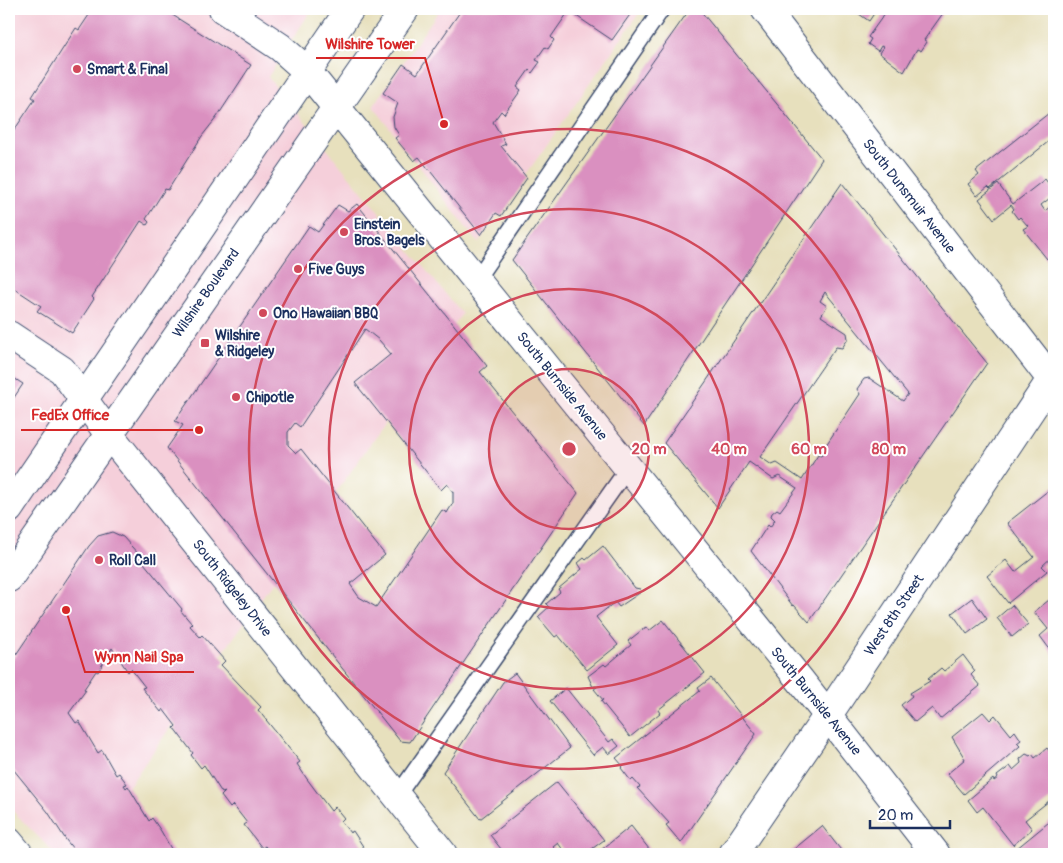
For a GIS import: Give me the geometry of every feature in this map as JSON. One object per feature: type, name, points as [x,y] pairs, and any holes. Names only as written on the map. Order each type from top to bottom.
[{"type":"street","name":"South Burnside Avenue","points":[[223,9],[280,47],[306,70],[828,715],[936,854]]},
{"type":"street","points":[[9,509],[306,70],[350,9]]},
{"type":"street","name":"Wilshire Boulevard","points":[[9,578],[108,433],[405,9]]},
{"type":"street","name":"South Dunsmuir Avenue","points":[[765,9],[1053,379]]},
{"type":"street","name":"South Ridgeley Drive","points":[[9,336],[62,370],[108,433],[444,854]]},
{"type":"street","name":"West 8th Street","points":[[733,854],[1053,379]]},
{"type":"street","points":[[9,842],[18,854]]},
{"type":"lane","points":[[476,280],[662,9]]},
{"type":"lane","points":[[397,796],[628,468]]},
{"type":"shaded area","points":[[9,9],[312,9],[268,77],[462,314],[81,854],[55,854],[9,807]]},
{"type":"shaded area","points":[[440,9],[642,9],[478,243],[373,106]]},
{"type":"building","points":[[93,9],[163,9],[251,65],[217,117],[202,136],[168,190],[165,189],[146,219],[149,222],[147,225],[141,221],[92,297],[94,299],[72,333],[37,311],[41,306],[9,285],[9,138],[35,99],[32,97],[76,28],[79,30]]},
{"type":"building","points":[[462,9],[634,9],[612,40],[569,11],[551,37],[554,40],[548,49],[545,47],[536,60],[540,62],[532,73],[529,70],[517,87],[521,90],[504,114],[501,111],[493,122],[506,144],[501,146],[527,178],[501,216],[496,213],[481,235],[419,157],[414,161],[395,138],[399,135],[394,127],[393,117],[398,103],[383,93],[403,64],[417,74]]},
{"type":"building","points":[[690,9],[699,9],[822,159],[644,426],[512,260]]},
{"type":"building","points":[[852,9],[877,9],[869,21]]},
{"type":"building","points":[[888,9],[946,9],[924,40],[927,42],[921,51],[917,49],[904,72],[879,53],[883,47],[881,46],[878,51],[868,44],[871,39],[868,37]]},
{"type":"building","points":[[1054,109],[1054,137],[990,189],[988,187],[977,196],[968,184],[979,175],[976,171]]},
{"type":"building","points":[[1045,179],[1054,191],[1054,195],[1041,205],[1045,211],[1054,203],[1054,260],[1051,256],[1047,259],[1023,229],[1028,226],[1020,217],[1018,219],[1012,211],[1014,209],[1011,205],[994,219],[979,199],[998,184],[1013,204]]},
{"type":"building","points":[[842,183],[987,363],[809,622],[793,606],[751,551],[768,525],[770,527],[775,520],[771,516],[772,513],[777,509],[780,511],[797,488],[779,476],[773,479],[749,462],[718,508],[664,443]],"holes":[[[825,292],[908,394],[903,401],[869,378],[864,379],[857,389],[860,394],[824,448],[826,449],[821,456],[818,455],[802,480],[777,463],[772,465],[760,457],[836,347],[842,348],[848,339],[847,333],[821,316],[827,306],[820,301]]]},
{"type":"building","points":[[357,204],[487,366],[480,372],[578,493],[410,742],[400,741],[167,448],[183,425],[175,421],[309,226],[318,232],[338,205],[348,211]],"holes":[[[365,329],[379,340],[391,354],[355,383],[441,490],[447,484],[453,492],[453,503],[447,513],[442,510],[376,607],[359,597],[350,584],[385,555],[301,449],[296,453],[288,445],[288,432],[295,423],[300,427]]]},
{"type":"building","points":[[9,375],[23,384],[9,405]]},
{"type":"building","points":[[1054,486],[1054,555],[1042,566],[1047,571],[1008,603],[987,576],[1006,560],[1015,572],[1034,557],[1007,523]]},
{"type":"building","points":[[112,532],[123,537],[140,556],[182,609],[181,611],[192,624],[190,626],[200,637],[202,635],[225,661],[221,665],[261,707],[258,710],[300,762],[297,764],[307,779],[331,811],[335,807],[344,818],[341,821],[350,833],[353,831],[368,854],[271,854],[265,846],[262,848],[244,825],[247,823],[233,805],[230,808],[221,796],[225,792],[222,793],[204,765],[201,768],[191,755],[193,753],[174,728],[176,726],[163,709],[161,712],[142,688],[145,687],[131,669],[128,672],[112,648],[98,672],[96,671],[84,689],[86,690],[69,713],[76,723],[79,721],[98,753],[102,750],[116,775],[119,773],[127,784],[124,785],[126,788],[128,786],[149,821],[152,818],[174,854],[77,854],[48,812],[9,764],[9,665],[89,546],[98,536]]},
{"type":"building","points":[[603,546],[635,588],[640,589],[641,592],[619,607],[615,602],[596,617],[618,645],[587,670],[558,635],[555,637],[538,617],[549,607],[546,604],[560,592],[558,589],[582,569],[578,563],[584,558],[586,560]]},
{"type":"building","points":[[1054,596],[1054,655],[1040,636],[1048,629],[1034,612]]},
{"type":"building","points":[[972,598],[987,619],[967,634],[952,613]]},
{"type":"building","points":[[1012,605],[1028,624],[1012,637],[997,618]]},
{"type":"building","points":[[663,620],[705,673],[658,710],[660,713],[630,737],[601,701],[603,700],[594,689],[597,687],[593,687],[588,676],[604,664],[606,666],[631,645],[628,641],[646,627],[649,631]]},
{"type":"building","points":[[963,655],[975,671],[971,675],[980,686],[940,719],[932,708],[915,722],[901,705],[912,696],[910,693],[930,681],[928,679],[941,668],[944,671]]},
{"type":"building","points":[[515,673],[570,748],[480,819],[443,772],[503,682]]},
{"type":"building","points":[[711,678],[756,734],[681,843],[666,825],[669,823],[637,788],[640,787],[633,779],[631,781],[616,758],[700,691],[698,688]]},
{"type":"building","points":[[566,688],[609,742],[613,739],[619,746],[609,754],[603,747],[593,755],[550,701]]},
{"type":"building","points":[[983,712],[990,720],[995,715],[1011,735],[1015,731],[1021,740],[1017,743],[1020,746],[964,794],[947,774],[965,759],[952,737]]},
{"type":"building","points":[[1047,748],[1054,757],[1054,797],[1025,820],[1032,829],[1013,845],[983,807],[977,812],[968,800],[993,779],[994,781],[998,778],[997,776],[1010,766],[1013,770],[1021,763],[1020,759],[1026,754],[1030,756],[1032,754],[1035,758]]},
{"type":"building","points":[[557,782],[604,840],[585,854],[566,854],[558,843],[553,847],[557,851],[553,854],[505,854],[490,835]]},
{"type":"building","points":[[1054,818],[1054,854],[1011,853]]},
{"type":"building","points":[[631,826],[653,854],[596,854]]},
{"type":"building","points":[[822,826],[844,854],[788,854]]},
{"type":"place","name":"Smart & Final","points":[[77,69]]},
{"type":"place","name":"Wilshire Tower","points":[[444,124]]},
{"type":"place","name":"Einstein Bros. Bagels","points":[[344,232]]},
{"type":"place","name":"Five Guys","points":[[298,269]]},
{"type":"place","name":"Ono Hawaiian BBQ","points":[[263,313]]},
{"type":"place","name":"Wilshire & Ridgeley","points":[[205,343]]},
{"type":"place","name":"Chipotle","points":[[236,397]]},
{"type":"place","name":"FedEx Office","points":[[199,430]]},
{"type":"place","name":"Roll Call","points":[[99,560]]},
{"type":"place","name":"Wynn Nail Spa","points":[[66,610]]}]
